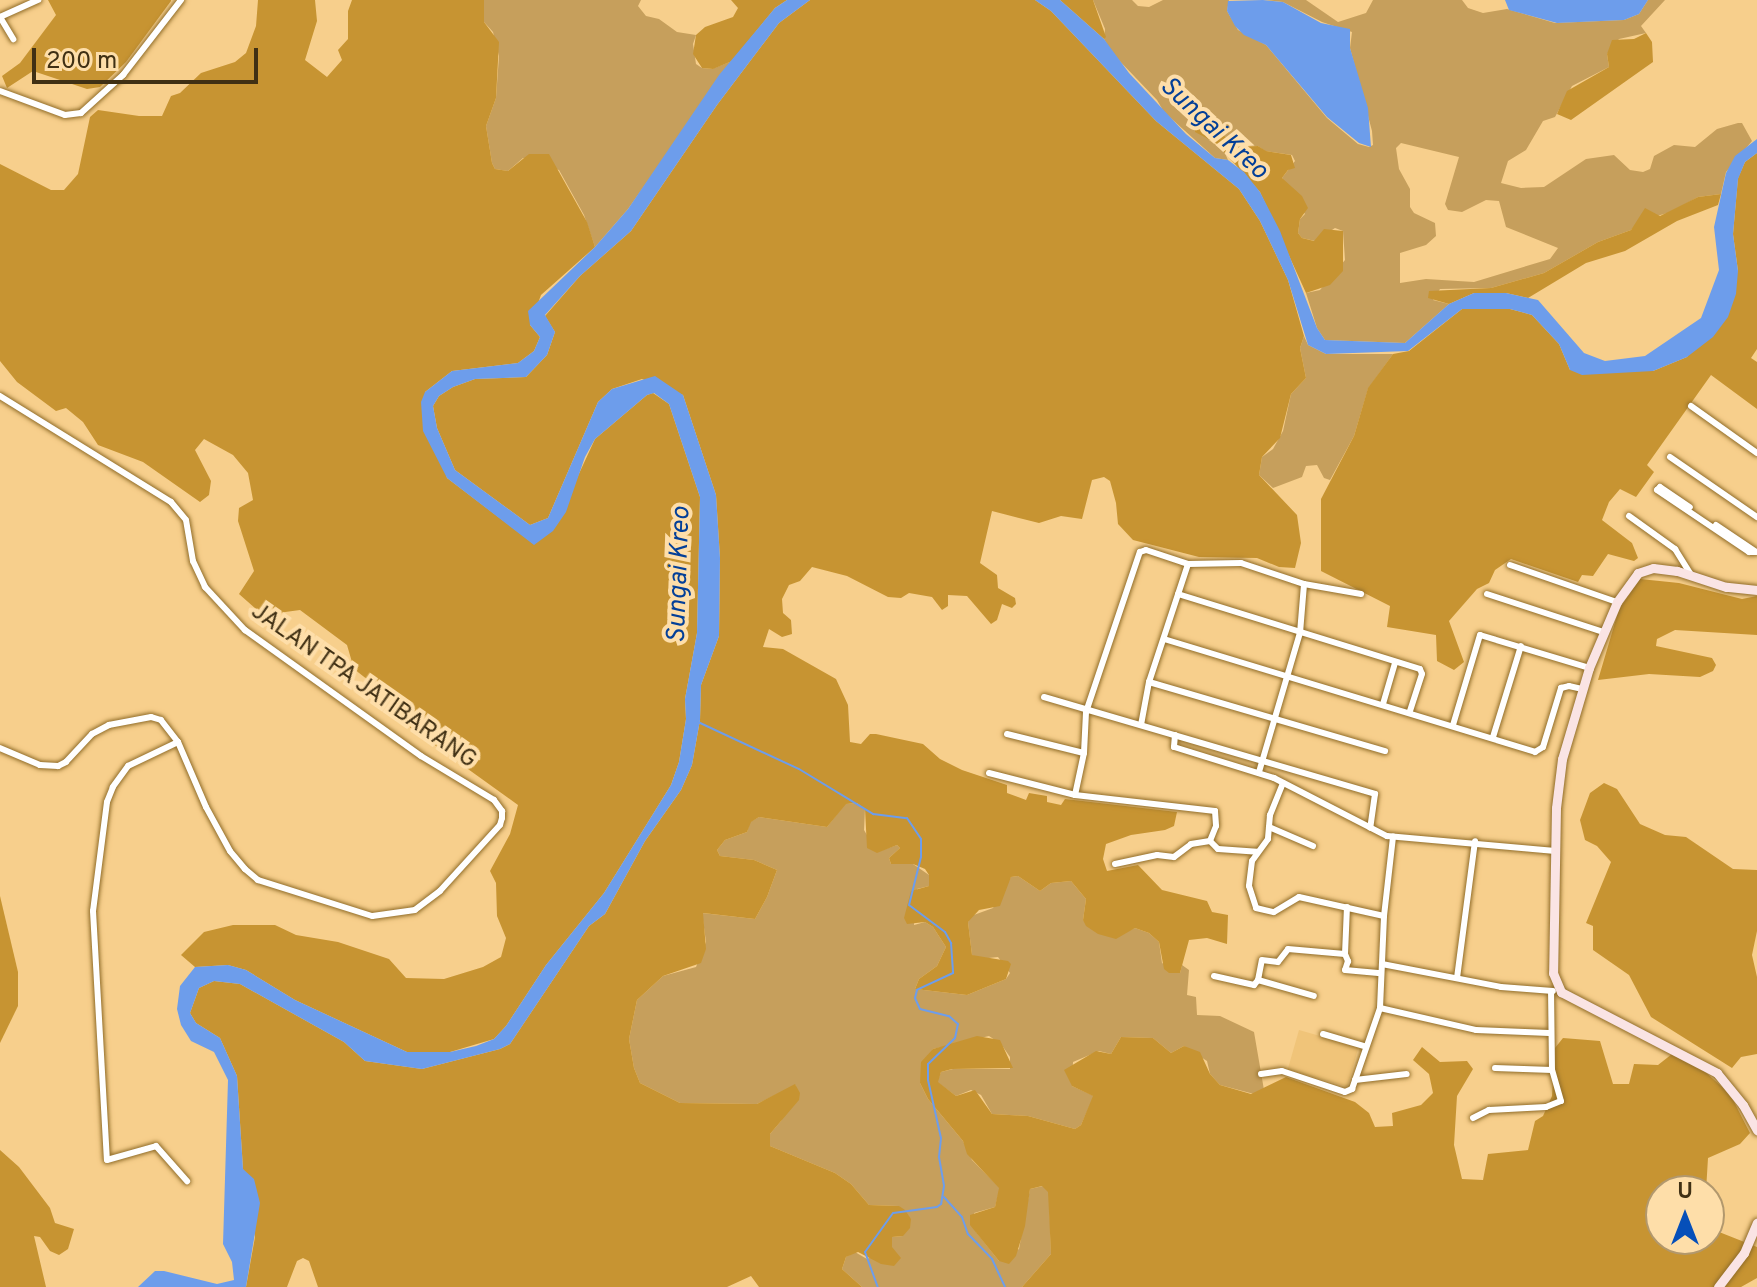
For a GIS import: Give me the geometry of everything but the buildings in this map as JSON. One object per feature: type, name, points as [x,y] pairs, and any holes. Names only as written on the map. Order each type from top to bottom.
[{"type":"main road","points":[[1756,1125],[1730,1086],[1704,1064],[1556,991],[1553,973],[1555,851],[1562,759],[1589,668],[1617,602],[1630,582],[1645,570],[1667,569],[1726,587],[1757,590]]},
{"type":"main road","points":[[1718,1287],[1744,1253],[1757,1223]]},
{"type":"street","points":[[13,39],[0,17],[38,0]]},
{"type":"street","points":[[0,91],[50,110],[71,115],[81,113],[123,75],[181,0]]},
{"type":"street","name":"JALAN TPA JATIBARANG","points":[[0,396],[171,502],[186,520],[193,561],[205,587],[245,630],[421,756],[494,800],[502,811],[500,825],[440,891],[415,910],[372,916],[258,880],[230,851],[206,807],[178,742]]},
{"type":"street","points":[[1691,406],[1757,453]]},
{"type":"street","points":[[1670,457],[1757,517]]},
{"type":"street","points":[[1660,487],[1757,552],[1749,552],[1657,488],[1660,487]]},
{"type":"street","points":[[1629,516],[1675,549],[1691,575]]},
{"type":"street","points":[[1075,795],[1084,753],[1086,712],[1137,556],[1146,550],[1188,564],[1241,563],[1304,584],[1361,594]]},
{"type":"street","points":[[1141,725],[1149,682],[1188,564]]},
{"type":"street","points":[[1510,565],[1617,602]]},
{"type":"street","points":[[1259,772],[1278,717],[1300,633],[1304,584]]},
{"type":"street","points":[[1178,594],[1422,671],[1410,712]]},
{"type":"street","points":[[1487,594],[1603,632]]},
{"type":"street","points":[[1453,725],[1477,637],[1482,635],[1589,668]]},
{"type":"street","points":[[1164,639],[1539,751],[1561,688],[1582,689]]},
{"type":"street","points":[[1493,737],[1521,646]]},
{"type":"street","points":[[1383,704],[1395,663]]},
{"type":"street","points":[[1149,682],[1278,717],[1385,751]]},
{"type":"street","points":[[1044,697],[1086,712],[1141,725],[1377,794],[1370,828]]},
{"type":"street","points":[[0,748],[40,765],[58,766],[99,730],[151,717],[161,720],[178,742],[128,766],[113,787],[107,802],[93,911],[107,1160],[156,1146],[187,1181]]},
{"type":"street","points":[[1007,734],[1084,753]]},
{"type":"street","points":[[1175,735],[1174,747],[1259,772],[1393,837],[1475,841],[1555,851]]},
{"type":"street","points":[[989,773],[1075,795],[1215,811],[1216,826],[1210,841]]},
{"type":"street","points":[[1283,783],[1268,839],[1257,852],[1249,886],[1252,901],[1262,912],[1274,912],[1299,897],[1384,916]]},
{"type":"street","points":[[1269,827],[1313,846]]},
{"type":"street","points":[[1261,1074],[1282,1071],[1345,1092],[1352,1089],[1364,1046],[1380,1008],[1384,916],[1393,837]]},
{"type":"street","points":[[1210,841],[1218,849],[1257,852]]},
{"type":"street","points":[[1115,864],[1157,855],[1174,857],[1191,844],[1210,841]]},
{"type":"street","points":[[1457,978],[1475,841]]},
{"type":"street","points":[[1347,907],[1345,970],[1381,973]]},
{"type":"street","points":[[1214,976],[1254,985],[1262,960],[1278,962],[1288,949],[1345,954]]},
{"type":"street","points":[[1382,964],[1518,990],[1556,991],[1549,1033],[1552,1070],[1561,1099],[1559,1103],[1489,1110],[1473,1118]]},
{"type":"street","points":[[1258,980],[1314,996]]},
{"type":"street","points":[[1380,1008],[1476,1030],[1549,1033]]},
{"type":"street","points":[[1323,1034],[1364,1046]]},
{"type":"street","points":[[1495,1068],[1552,1070]]},
{"type":"street","points":[[1355,1080],[1407,1074]]},
{"type":"shaded area","points":[[48,0],[171,1],[126,62],[100,87],[87,89],[33,71],[7,88],[2,76],[20,63],[56,15]]},
{"type":"shaded area","points":[[258,0],[315,0],[317,21],[305,60],[327,77],[342,60],[338,50],[348,39],[348,11],[352,0],[484,0],[484,22],[499,42],[496,98],[486,126],[492,163],[495,169],[508,171],[529,154],[549,154],[587,222],[595,247],[541,295],[530,325],[540,337],[534,351],[518,363],[452,371],[425,392],[447,478],[534,544],[577,478],[595,439],[653,393],[669,404],[700,497],[697,633],[685,699],[686,719],[679,762],[671,785],[604,893],[546,965],[506,1026],[494,1039],[450,1052],[407,1052],[295,1000],[246,970],[228,965],[195,967],[181,955],[204,932],[233,925],[275,925],[296,935],[338,942],[389,959],[406,978],[444,979],[483,967],[501,957],[506,938],[497,916],[496,883],[490,871],[510,834],[518,805],[397,718],[391,698],[354,669],[347,645],[300,610],[263,615],[239,594],[254,571],[238,521],[239,508],[253,500],[248,473],[233,455],[204,439],[195,450],[211,481],[209,495],[200,502],[143,462],[98,445],[83,422],[66,408],[56,411],[17,382],[0,361],[0,164],[51,190],[64,190],[78,174],[90,117],[98,110],[162,116],[171,96],[180,93],[201,73],[235,62],[246,53],[256,26]]},
{"type":"shaded area","points":[[484,0],[641,0],[638,6],[646,16],[659,19],[677,32],[696,35],[693,44],[696,64],[712,69],[732,61],[628,209],[595,247],[584,215],[559,170],[523,158],[508,171],[495,169],[492,163],[486,126],[496,98],[499,56],[493,32],[484,22]]},
{"type":"shaded area","points":[[731,0],[787,0],[775,8],[732,61],[713,69],[702,68],[693,54],[696,35],[705,27],[733,17],[738,8]]},
{"type":"shaded area","points":[[810,0],[1035,0],[1051,11],[1156,121],[1239,189],[1260,221],[1288,280],[1304,336],[1300,348],[1306,378],[1291,394],[1280,438],[1262,457],[1259,475],[1297,515],[1301,543],[1295,568],[1279,567],[1257,558],[1199,557],[1133,540],[1118,524],[1110,481],[1104,477],[1092,480],[1082,519],[1061,516],[1039,523],[992,511],[980,563],[997,575],[998,588],[1015,598],[1016,604],[1012,608],[1002,604],[997,620],[991,624],[967,596],[948,595],[948,606],[942,610],[932,597],[909,593],[901,598],[888,597],[847,576],[812,567],[800,581],[789,585],[782,599],[783,613],[791,620],[792,634],[782,637],[769,629],[763,647],[783,649],[836,679],[848,705],[850,742],[861,744],[870,734],[876,734],[923,744],[940,759],[1007,785],[1007,793],[1026,800],[1029,793],[1047,796],[1047,802],[1061,805],[1065,799],[1177,812],[1174,826],[1106,844],[1103,859],[1107,871],[1138,865],[1162,890],[1207,901],[1212,912],[1228,915],[1227,944],[1207,938],[1189,940],[1180,973],[1169,973],[1164,969],[1159,942],[1149,933],[1135,928],[1116,939],[1098,934],[1086,926],[1083,920],[1086,899],[1071,881],[1051,883],[1040,891],[1018,876],[1011,877],[1000,906],[979,910],[968,922],[972,955],[1008,961],[1011,964],[1006,979],[967,995],[915,989],[919,979],[937,966],[946,947],[933,927],[925,922],[907,924],[904,918],[911,891],[929,886],[929,875],[925,869],[913,864],[891,864],[889,858],[900,848],[897,845],[877,853],[867,848],[865,809],[857,803],[846,804],[827,827],[759,817],[751,822],[747,832],[725,840],[717,850],[720,856],[754,860],[777,870],[767,897],[755,919],[703,913],[706,949],[701,963],[663,976],[637,1000],[629,1039],[634,1068],[640,1083],[680,1103],[757,1104],[795,1084],[800,1093],[799,1100],[770,1134],[770,1146],[835,1173],[851,1184],[869,1205],[899,1206],[905,1210],[911,1219],[910,1228],[903,1236],[892,1237],[892,1247],[901,1258],[894,1266],[881,1264],[858,1252],[846,1257],[842,1269],[862,1287],[759,1287],[751,1276],[727,1287],[318,1287],[309,1261],[303,1258],[297,1261],[287,1287],[246,1287],[255,1237],[243,1169],[237,1076],[220,1038],[196,1023],[190,1013],[199,988],[214,981],[240,984],[344,1042],[365,1061],[422,1069],[500,1049],[510,1044],[589,926],[605,914],[645,841],[681,790],[692,765],[700,720],[701,685],[719,636],[720,558],[716,495],[683,395],[642,379],[612,389],[598,402],[548,518],[530,525],[455,470],[437,428],[433,406],[439,396],[453,387],[475,379],[526,377],[547,355],[555,332],[545,316],[580,276],[631,231],[717,105],[779,23]]},
{"type":"shaded area","points":[[1060,0],[1093,0],[1106,37],[1104,39]]},
{"type":"shaded area","points":[[1093,0],[1132,0],[1138,6],[1149,7],[1163,0],[1229,0],[1227,11],[1238,30],[1266,45],[1327,118],[1358,144],[1369,147],[1373,145],[1372,131],[1350,48],[1352,32],[1322,22],[1283,2],[1265,0],[1306,0],[1338,22],[1366,13],[1373,0],[1462,0],[1468,8],[1483,13],[1507,9],[1555,23],[1624,20],[1639,14],[1648,0],[1665,0],[1641,26],[1646,33],[1619,39],[1607,54],[1609,67],[1572,86],[1555,117],[1543,121],[1526,150],[1508,161],[1501,183],[1521,188],[1544,187],[1586,159],[1614,155],[1630,170],[1643,172],[1650,169],[1654,156],[1674,145],[1695,147],[1717,129],[1738,123],[1742,123],[1752,141],[1726,172],[1721,194],[1698,197],[1671,212],[1639,221],[1631,230],[1598,242],[1544,273],[1491,288],[1440,289],[1433,300],[1449,304],[1405,343],[1325,340],[1317,328],[1306,293],[1320,290],[1345,260],[1343,231],[1335,228],[1315,241],[1302,238],[1298,233],[1300,219],[1305,214],[1282,178],[1295,161],[1292,155],[1265,151],[1258,146],[1238,147],[1205,120],[1209,140],[1224,151],[1228,160],[1215,158],[1164,112],[1157,100],[1112,53],[1104,39],[1105,29]],"holes":[[[1401,143],[1459,157],[1445,204],[1448,210],[1462,212],[1486,200],[1499,201],[1506,227],[1558,248],[1550,259],[1474,282],[1426,279],[1400,283],[1400,253],[1426,245],[1436,236],[1435,223],[1414,213],[1410,207],[1410,189],[1399,169],[1396,148]]]},
{"type":"shaded area","points":[[1646,33],[1652,42],[1653,62],[1571,120],[1557,114],[1567,91],[1609,67],[1607,54],[1612,40],[1634,39]]},
{"type":"shaded area","points":[[1205,120],[1238,147],[1258,146],[1266,151],[1291,155],[1295,168],[1288,170],[1282,178],[1302,196],[1308,208],[1300,219],[1298,233],[1302,238],[1314,241],[1324,229],[1343,231],[1343,271],[1330,285],[1306,293],[1260,192],[1216,143],[1195,132],[1195,121]]},
{"type":"shaded area","points":[[1757,153],[1757,349],[1751,358],[1757,362],[1757,409],[1711,375],[1647,465],[1654,472],[1636,497],[1620,489],[1609,502],[1602,520],[1632,543],[1638,558],[1634,561],[1608,554],[1593,576],[1582,575],[1578,582],[1511,559],[1495,570],[1489,583],[1477,589],[1449,621],[1464,662],[1454,670],[1437,661],[1436,635],[1387,627],[1390,606],[1321,571],[1321,499],[1354,436],[1368,388],[1393,354],[1409,351],[1462,309],[1510,309],[1532,315],[1559,344],[1570,370],[1653,371],[1687,357],[1738,271],[1733,234],[1738,178],[1745,162]]},
{"type":"shaded area","points":[[1721,194],[1718,205],[1677,221],[1625,251],[1586,263],[1528,298],[1506,293],[1474,293],[1449,304],[1428,298],[1429,291],[1491,288],[1544,273],[1598,242],[1631,230],[1645,208],[1660,216],[1698,197]]},
{"type":"shaded area","points":[[1304,336],[1308,345],[1326,354],[1393,354],[1368,389],[1354,436],[1330,480],[1324,478],[1317,465],[1306,466],[1302,477],[1273,488],[1259,475],[1262,457],[1273,449],[1283,431],[1291,394],[1306,378],[1300,348]]},
{"type":"shaded area","points":[[1640,579],[1679,583],[1742,599],[1757,596],[1757,635],[1675,630],[1657,639],[1656,646],[1712,658],[1716,665],[1713,671],[1700,677],[1649,674],[1598,680],[1619,609]]},
{"type":"shaded area","points":[[1604,783],[1617,789],[1640,824],[1665,835],[1686,837],[1733,869],[1757,870],[1757,931],[1752,955],[1757,977],[1757,1054],[1741,1057],[1732,1068],[1651,1017],[1629,975],[1593,950],[1593,926],[1586,923],[1611,862],[1597,846],[1585,840],[1580,820],[1590,793]]},
{"type":"shaded area","points":[[857,803],[865,809],[864,830],[877,852],[897,845],[900,848],[889,858],[891,864],[913,864],[929,875],[929,886],[917,889],[914,925],[925,922],[933,927],[946,947],[937,966],[919,979],[915,989],[967,995],[1006,979],[1010,973],[998,957],[979,959],[972,955],[968,922],[971,916],[993,908],[1011,877],[1018,876],[1040,891],[1051,883],[1071,881],[1086,899],[1083,920],[1123,933],[1135,928],[1149,933],[1159,942],[1162,963],[1180,973],[1182,965],[1189,970],[1187,995],[1196,997],[1197,1015],[1220,1016],[1254,1032],[1264,1090],[1254,1094],[1220,1085],[1210,1074],[1207,1061],[1184,1046],[1171,1053],[1153,1038],[1121,1037],[1111,1054],[1099,1051],[1073,1062],[1072,1086],[1094,1096],[1081,1125],[1075,1129],[1028,1116],[992,1114],[981,1095],[971,1090],[956,1096],[937,1082],[941,1072],[953,1069],[1010,1069],[1010,1057],[1001,1044],[989,1036],[933,1049],[920,1083],[928,1099],[963,1141],[972,1160],[1000,1188],[995,1207],[974,1213],[976,1232],[999,1261],[1019,1249],[1030,1189],[1043,1186],[1049,1192],[1051,1254],[1022,1287],[862,1287],[842,1269],[846,1257],[855,1252],[867,1259],[892,1247],[892,1237],[903,1236],[899,1206],[869,1205],[851,1184],[835,1173],[770,1146],[770,1134],[781,1121],[796,1085],[757,1104],[680,1103],[640,1083],[634,1068],[629,1039],[637,1000],[663,976],[696,967],[706,942],[702,913],[755,919],[767,897],[777,870],[754,860],[720,856],[717,850],[725,840],[747,832],[750,822],[759,817],[827,827],[845,804]]},
{"type":"shaded area","points":[[0,896],[18,972],[18,1006],[0,1043]]},
{"type":"shaded area","points":[[1299,1030],[1359,1047],[1347,1087],[1288,1069]]},
{"type":"shaded area","points":[[977,1036],[1000,1040],[1013,1068],[952,1069],[941,1072],[938,1082],[956,1096],[975,1090],[992,1114],[1028,1116],[1075,1129],[1081,1125],[1093,1096],[1072,1086],[1064,1070],[1096,1051],[1111,1054],[1121,1037],[1153,1038],[1171,1053],[1184,1046],[1200,1052],[1210,1074],[1220,1085],[1251,1094],[1286,1077],[1355,1102],[1369,1113],[1375,1127],[1393,1126],[1392,1113],[1421,1105],[1433,1093],[1429,1074],[1413,1060],[1422,1047],[1440,1062],[1467,1061],[1473,1069],[1457,1096],[1454,1145],[1462,1179],[1483,1180],[1488,1154],[1528,1150],[1535,1121],[1543,1116],[1552,1096],[1555,1048],[1563,1038],[1600,1041],[1613,1084],[1629,1084],[1634,1064],[1658,1065],[1672,1054],[1693,1061],[1730,1094],[1750,1133],[1740,1144],[1708,1158],[1707,1175],[1645,1175],[1645,1255],[1725,1255],[1725,1234],[1757,1247],[1757,1278],[1741,1287],[1022,1287],[1051,1254],[1048,1192],[1042,1186],[1030,1189],[1025,1226],[1016,1256],[1009,1264],[999,1261],[970,1225],[970,1215],[995,1207],[999,1188],[967,1154],[963,1141],[928,1099],[920,1083],[921,1062],[933,1049]]},
{"type":"shaded area","points":[[0,1150],[19,1167],[50,1208],[55,1223],[74,1229],[68,1249],[59,1255],[50,1251],[40,1237],[34,1236],[46,1287],[0,1287]]},
{"type":"water","points":[[787,0],[810,0],[779,23],[717,105],[631,231],[580,276],[545,315],[555,332],[547,355],[526,377],[475,379],[439,396],[433,406],[437,428],[455,470],[530,525],[548,518],[598,402],[612,389],[655,376],[683,395],[716,495],[720,558],[719,636],[701,685],[700,720],[692,765],[681,790],[645,841],[605,914],[589,926],[510,1044],[500,1049],[422,1069],[365,1061],[344,1042],[240,984],[214,981],[199,988],[190,1013],[196,1023],[220,1038],[237,1076],[243,1169],[254,1179],[260,1203],[246,1287],[138,1287],[155,1271],[217,1284],[234,1280],[232,1262],[223,1244],[228,1080],[214,1052],[191,1041],[181,1025],[177,1009],[180,986],[195,967],[228,965],[246,970],[295,1000],[407,1052],[450,1052],[476,1046],[494,1039],[506,1026],[546,965],[604,893],[671,785],[679,762],[686,719],[685,699],[697,633],[700,497],[669,404],[654,393],[647,395],[595,439],[585,457],[566,512],[553,531],[534,545],[447,478],[423,431],[421,402],[425,392],[452,371],[518,363],[534,351],[540,337],[530,325],[528,311],[595,247],[628,209],[719,75],[775,8]]},
{"type":"water","points":[[1035,0],[1060,0],[1104,39],[1129,73],[1186,134],[1215,158],[1228,160],[1244,172],[1260,192],[1280,231],[1317,328],[1325,340],[1405,343],[1449,304],[1474,293],[1506,293],[1538,300],[1584,353],[1605,361],[1645,356],[1701,318],[1719,270],[1714,227],[1726,173],[1735,156],[1757,139],[1757,153],[1745,162],[1738,179],[1733,234],[1738,271],[1736,294],[1728,317],[1713,337],[1687,357],[1653,371],[1582,375],[1570,370],[1559,344],[1532,315],[1510,309],[1462,309],[1408,351],[1326,354],[1308,345],[1288,280],[1260,221],[1239,189],[1156,121],[1051,11]]},
{"type":"water","points":[[1505,0],[1648,0],[1639,14],[1624,20],[1557,23],[1509,10]]},
{"type":"water","points":[[1228,1],[1283,2],[1321,23],[1350,29],[1350,48],[1368,108],[1371,147],[1359,143],[1327,117],[1266,45],[1244,35],[1235,26],[1227,11]]},
{"type":"waterway","points":[[698,722],[799,769],[873,814],[907,818],[921,839],[921,857],[909,905],[945,932],[951,943],[953,973],[917,990],[915,998],[920,1009],[949,1016],[958,1024],[955,1038],[928,1064],[928,1080],[941,1138],[939,1157],[944,1186],[941,1204],[937,1207],[893,1213],[865,1252],[878,1287]]},
{"type":"waterway","points":[[944,1197],[962,1217],[968,1234],[992,1259],[1005,1287]]},
{"type":"water label","name":"Sungai Kreo","points":[[1213,129]]},
{"type":"water label","name":"Sungai Kreo","points":[[680,575]]}]
